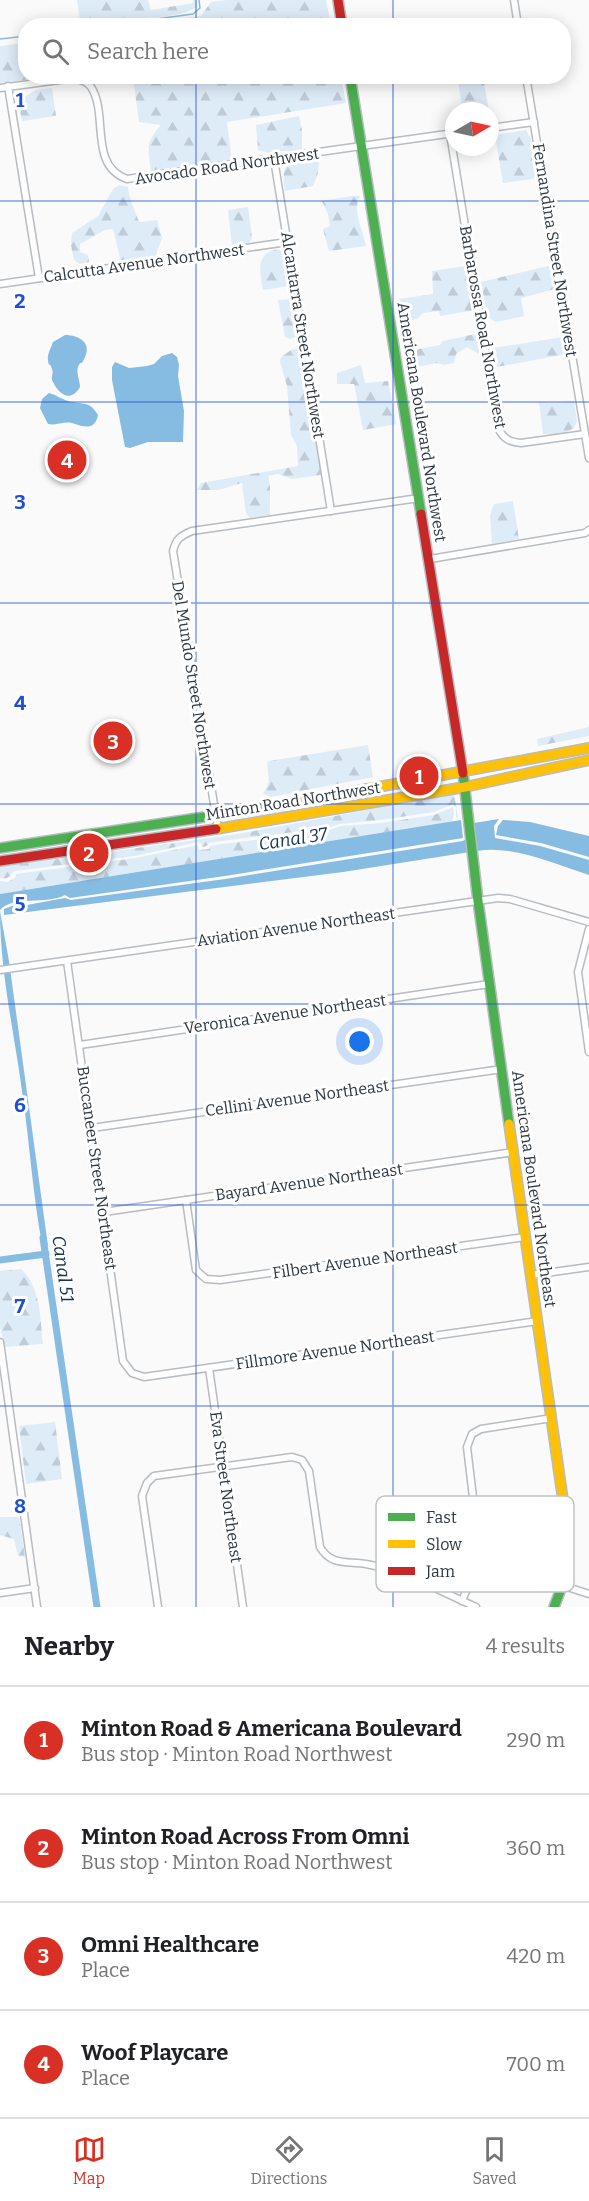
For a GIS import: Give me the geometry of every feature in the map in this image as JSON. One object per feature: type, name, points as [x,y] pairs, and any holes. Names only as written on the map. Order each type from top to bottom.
[{"type":"street","points":[[338,0],[341,18]]},
{"type":"street","points":[[514,0],[517,18]]},
{"type":"street","name":"Avocado Road Northwest","points":[[0,88],[24,84]]},
{"type":"street","name":"Avocado Road Northwest","points":[[89,84],[95,96],[105,158],[109,168],[117,176],[127,179],[445,135]]},
{"type":"street","name":"Americana Boulevard Northwest","points":[[351,84],[463,773]]},
{"type":"street","name":"Fernandina Street Northwest","points":[[527,84],[589,458]]},
{"type":"street","points":[[8,86],[39,278]]},
{"type":"street","points":[[499,127],[534,122]]},
{"type":"street","name":"Barbarossa Road Northwest","points":[[455,156],[498,428],[503,437],[511,442],[521,443],[585,434]]},
{"type":"street","name":"Alcantarra Street Northwest","points":[[274,159],[332,511]]},
{"type":"street","name":"Calcutta Avenue Northwest","points":[[0,284],[287,242]]},
{"type":"street","points":[[332,511],[420,498]]},
{"type":"street","name":"Del Mundo Street Northwest","points":[[218,829],[173,551],[176,541],[192,531],[332,511]]},
{"type":"street","points":[[430,559],[585,533],[589,530]]},
{"type":"street","name":"Minton Road Northwest","points":[[0,848],[216,817],[589,748]]},
{"type":"street","name":"Minton Road Northwest","points":[[0,861],[218,829],[465,787],[589,760]]},
{"type":"street","name":"Americana Boulevard Northeast","points":[[463,773],[489,984],[563,1496]]},
{"type":"street","name":"Aviation Avenue Northeast","points":[[0,970],[478,901],[510,899],[589,922]]},
{"type":"street","points":[[589,929],[578,972],[589,1052]]},
{"type":"street","name":"Buccaneer Street Northeast","points":[[67,960],[123,1361],[132,1373]]},
{"type":"street","name":"Veronica Avenue Northeast","points":[[80,1045],[489,984]]},
{"type":"street","name":"Cellini Avenue Northeast","points":[[92,1128],[502,1068]]},
{"type":"street","name":"Bayard Avenue Northeast","points":[[104,1212],[514,1152]]},
{"type":"street","name":"Filbert Avenue Northeast","points":[[186,1200],[196,1270],[206,1279],[220,1280],[525,1237]]},
{"type":"street","points":[[531,1275],[589,1267]]},
{"type":"street","name":"Fillmore Avenue Northeast","points":[[132,1373],[144,1377],[538,1321]]},
{"type":"street","points":[[0,1342],[37,1607]]},
{"type":"street","name":"Eva Street Northeast","points":[[209,1368],[243,1607]]},
{"type":"street","points":[[472,1496],[466,1447],[472,1434],[481,1429],[552,1418]]},
{"type":"street","points":[[158,1607],[142,1496],[147,1483],[154,1476],[292,1457],[302,1460],[309,1471],[320,1547],[325,1555],[334,1561],[376,1567]]},
{"type":"street","points":[[0,1593],[34,1588]]},
{"type":"street","points":[[574,1589],[589,1594]]},
{"type":"street","points":[[443,1592],[476,1607]]},
{"type":"street","points":[[462,1600],[465,1592]]},
{"type":"street","name":"Americana Boulevard Northeast","points":[[555,1607],[561,1592]]},
{"type":"green space","points":[[77,0],[148,0],[151,10],[193,3],[193,0],[197,0],[197,7],[190,11],[166,16],[80,18]]},
{"type":"green space","points":[[326,0],[330,18],[187,18],[201,16],[211,2]]},
{"type":"green space","points":[[18,44],[18,81],[0,83],[0,46]]},
{"type":"green space","points":[[134,84],[342,84],[346,103],[227,122],[232,162],[151,172],[150,142],[161,125],[139,122]]},
{"type":"green space","points":[[458,84],[484,84],[487,102],[461,102]]},
{"type":"green space","points":[[52,88],[56,116],[22,121],[18,101],[36,90]]},
{"type":"green space","points":[[299,116],[302,151],[280,151],[276,155],[258,150],[256,125]]},
{"type":"green space","points":[[526,130],[531,139],[538,173],[533,179],[503,183],[498,156],[499,134]]},
{"type":"green space","points":[[315,159],[319,163],[313,186],[285,191],[284,174],[288,165]]},
{"type":"green space","points":[[119,185],[128,187],[139,222],[157,220],[162,238],[155,257],[121,262],[113,229],[105,230],[80,244],[80,252],[88,255],[89,262],[80,264],[74,260],[71,245],[72,233],[98,216],[113,189]]},
{"type":"green space","points":[[360,196],[357,207],[366,246],[329,251],[323,229],[330,226],[322,201]]},
{"type":"green space","points":[[248,207],[252,237],[249,244],[232,246],[228,210]]},
{"type":"green space","points":[[279,249],[283,255],[289,286],[263,290],[260,264],[271,251]]},
{"type":"green space","points":[[552,265],[555,289],[521,298],[524,316],[496,322],[487,317],[481,282]]},
{"type":"green space","points":[[465,266],[471,281],[475,310],[440,316],[439,311],[423,313],[417,319],[402,321],[399,299],[433,294],[432,271]]},
{"type":"green space","points":[[290,299],[293,302],[297,336],[291,339],[285,337],[278,300]]},
{"type":"green space","points":[[475,334],[480,345],[479,354],[467,347],[456,354],[454,363],[444,365],[437,363],[411,368],[408,351],[440,345],[443,341]]},
{"type":"green space","points":[[563,337],[566,354],[497,367],[493,348]]},
{"type":"green space","points":[[298,348],[302,350],[321,475],[292,479],[278,474],[268,476],[270,515],[250,518],[246,513],[242,483],[218,490],[197,490],[201,483],[298,466],[297,446],[291,435],[287,386],[280,362],[281,357]]},
{"type":"green space","points":[[361,365],[365,383],[388,381],[396,424],[363,430],[354,384],[337,384],[337,373]]},
{"type":"green space","points":[[574,401],[577,421],[574,428],[562,434],[543,434],[539,402]]},
{"type":"green space","points":[[513,501],[519,539],[492,544],[490,515],[494,504]]},
{"type":"green space","points":[[589,727],[589,736],[538,746],[537,739]]},
{"type":"green space","points":[[368,745],[373,777],[271,797],[263,794],[269,782],[267,763],[269,761]]},
{"type":"green space","points":[[454,794],[458,817],[456,818],[456,807],[453,804],[434,812],[221,841],[202,847],[198,842],[135,856],[15,871],[8,878],[0,878],[0,867],[238,834]]},
{"type":"green space","points":[[453,807],[452,822],[0,894],[0,881],[7,882],[15,878],[16,874],[135,858],[198,845],[199,850],[209,849],[210,846],[327,831],[340,826],[434,815]]},
{"type":"green space","points":[[21,1269],[28,1276],[36,1294],[43,1344],[5,1347],[0,1327],[0,1271]]},
{"type":"green space","points":[[55,1422],[62,1479],[26,1484],[19,1426]]},
{"type":"green space","points":[[0,1517],[19,1517],[25,1557],[18,1556],[14,1539],[0,1535]]},
{"type":"water","points":[[65,335],[80,338],[87,348],[78,369],[80,387],[77,392],[69,396],[62,394],[56,387],[52,380],[48,360],[53,342]]},
{"type":"water","points":[[172,353],[177,357],[179,365],[178,376],[184,411],[183,442],[148,442],[130,448],[125,447],[112,380],[112,367],[115,362],[129,368],[147,366],[154,364],[162,356]]},
{"type":"water","points":[[49,393],[90,406],[98,415],[97,420],[88,427],[69,423],[48,424],[40,408],[42,399]]},
{"type":"water","points":[[499,819],[494,826],[495,838],[540,846],[589,860],[589,875],[520,853],[477,851],[474,823]]},
{"type":"water","points":[[461,820],[463,838],[225,876],[70,898],[65,895],[57,898],[21,901],[6,905],[0,910],[0,894]]},
{"type":"water","points":[[503,820],[530,822],[589,836],[589,857],[541,843],[496,835],[498,826]]},
{"type":"water","points":[[464,824],[467,824],[470,852],[343,872],[4,915],[4,909],[20,903],[27,905],[65,898],[71,900],[225,879],[463,841],[466,839]]},
{"type":"water","points":[[0,911],[9,961],[48,1246],[42,1244],[36,1208],[23,1098],[5,982]]},
{"type":"waterway","points":[[164,18],[193,14],[200,8],[199,0]]},
{"type":"waterway","points":[[0,39],[18,37]]},
{"type":"waterway","name":"Canal 51","points":[[43,1238],[97,1607]]},
{"type":"waterway","points":[[0,1260],[46,1254]]},
{"type":"traffic: fast","points":[[351,84],[421,514]]},
{"type":"traffic: fast","points":[[463,773],[509,1124]]},
{"type":"traffic: fast","points":[[0,848],[270,807]]},
{"type":"traffic: fast","points":[[554,1607],[560,1592]]},
{"type":"traffic: slow","points":[[270,807],[589,748]]},
{"type":"traffic: slow","points":[[216,829],[465,787],[589,760]]},
{"type":"traffic: slow","points":[[509,1124],[562,1496]]},
{"type":"traffic: jam","points":[[338,0],[341,18]]},
{"type":"traffic: jam","points":[[421,514],[463,773]]},
{"type":"traffic: jam","points":[[0,861],[216,829]]},
{"type":"place","name":"Woof Playcare","points":[[67,460]]},
{"type":"place","name":"Omni Healthcare","points":[[113,741]]},
{"type":"place","name":"Minton Road & Americana Boulevard","points":[[419,776]]},
{"type":"place","name":"Minton Road Across From Omni","points":[[89,853]]},
{"type":"water label","name":"Canal 37","points":[[293,839]]}]
